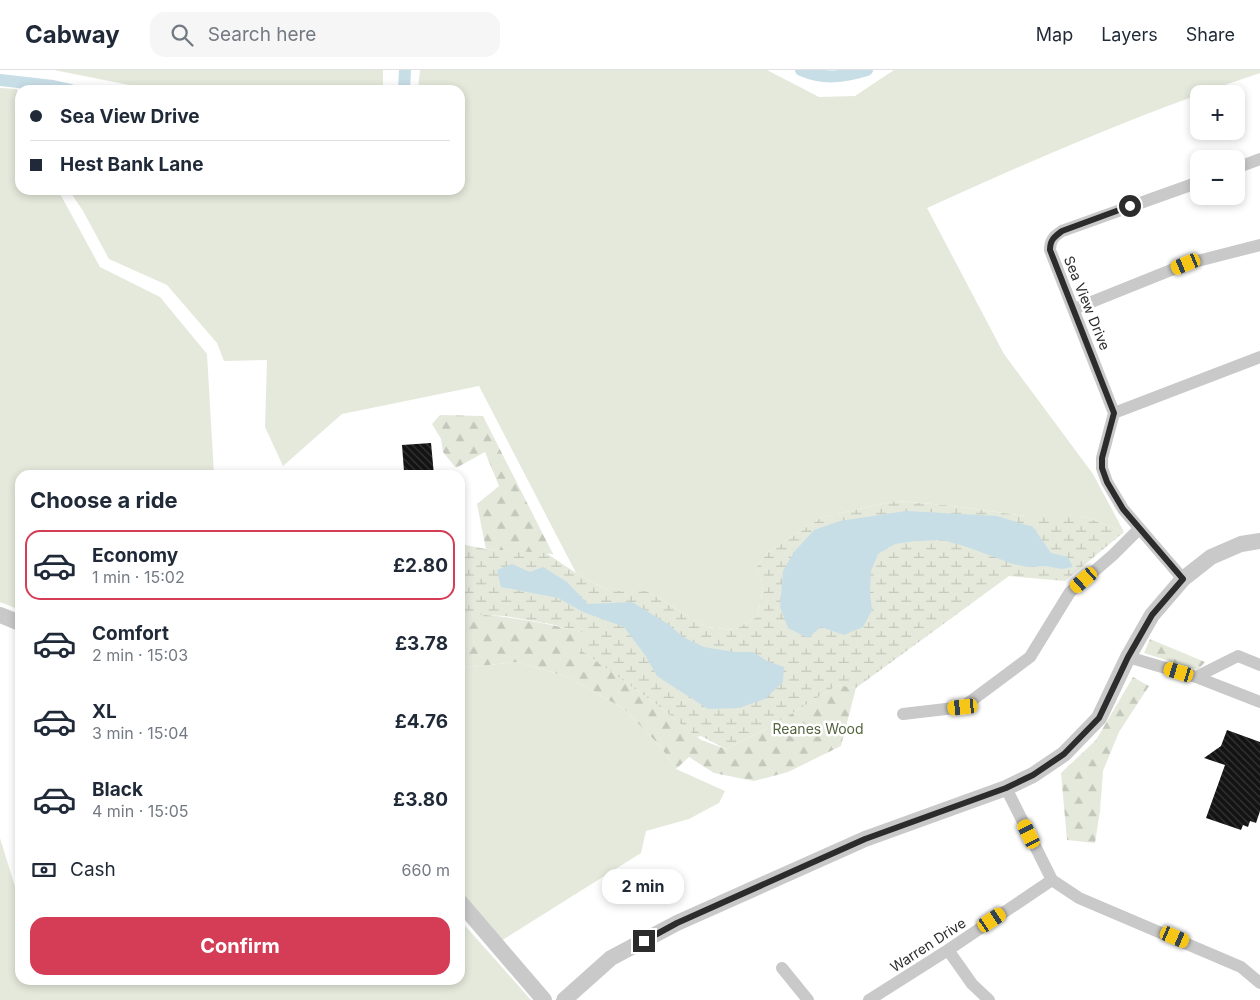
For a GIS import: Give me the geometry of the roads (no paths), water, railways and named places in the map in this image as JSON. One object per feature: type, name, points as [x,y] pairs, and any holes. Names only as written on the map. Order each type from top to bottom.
[{"type":"street","points":[[1245,165],[1260,159]]},
{"type":"street","name":"Sea View Drive","points":[[1114,413],[1050,250],[1050,243],[1054,236],[1062,231],[1190,185]]},
{"type":"street","points":[[1074,309],[1186,264],[1260,245]]},
{"type":"street","points":[[1183,579],[1123,509],[1107,482],[1102,468],[1102,458],[1114,413],[1260,357]]},
{"type":"street","points":[[903,714],[963,707],[1030,657],[1070,592],[1140,529]]},
{"type":"street","points":[[564,1000],[610,958],[677,923],[865,839],[1006,788],[1033,775],[1064,754],[1099,718],[1128,657],[1152,615],[1183,579],[1211,557],[1241,544],[1260,541]]},
{"type":"street","points":[[0,615],[15,621]]},
{"type":"street","points":[[1196,677],[1238,656],[1260,665]]},
{"type":"street","points":[[1128,657],[1196,677],[1260,702]]},
{"type":"street","points":[[1006,788],[1052,880],[1079,898],[1241,967],[1260,982]]},
{"type":"street","name":"Warren Drive","points":[[869,1000],[948,950],[1052,880]]},
{"type":"street","points":[[465,908],[544,1000]]},
{"type":"street","points":[[948,950],[972,984],[989,1000]]},
{"type":"street","points":[[782,968],[808,1000]]},
{"type":"water","points":[[906,511],[997,516],[1033,527],[1051,553],[1068,557],[1073,567],[1062,569],[1013,564],[943,540],[895,544],[878,554],[871,571],[870,592],[872,610],[863,627],[844,635],[821,627],[808,638],[788,628],[780,607],[783,571],[794,552],[814,530],[840,521]]},
{"type":"water","points":[[512,564],[530,572],[543,567],[567,582],[588,604],[632,602],[668,624],[683,637],[704,647],[734,652],[753,652],[767,661],[784,667],[783,682],[765,699],[739,708],[708,709],[657,676],[645,655],[624,627],[583,612],[558,598],[501,587],[497,570]]},
{"type":"waterway","points":[[404,85],[405,70]]},
{"type":"waterway","points":[[801,70],[826,76],[867,70]]},
{"type":"waterway","points":[[0,80],[44,85]]},
{"type":"park label","name":"Reanes Wood","points":[[818,729]]}]
